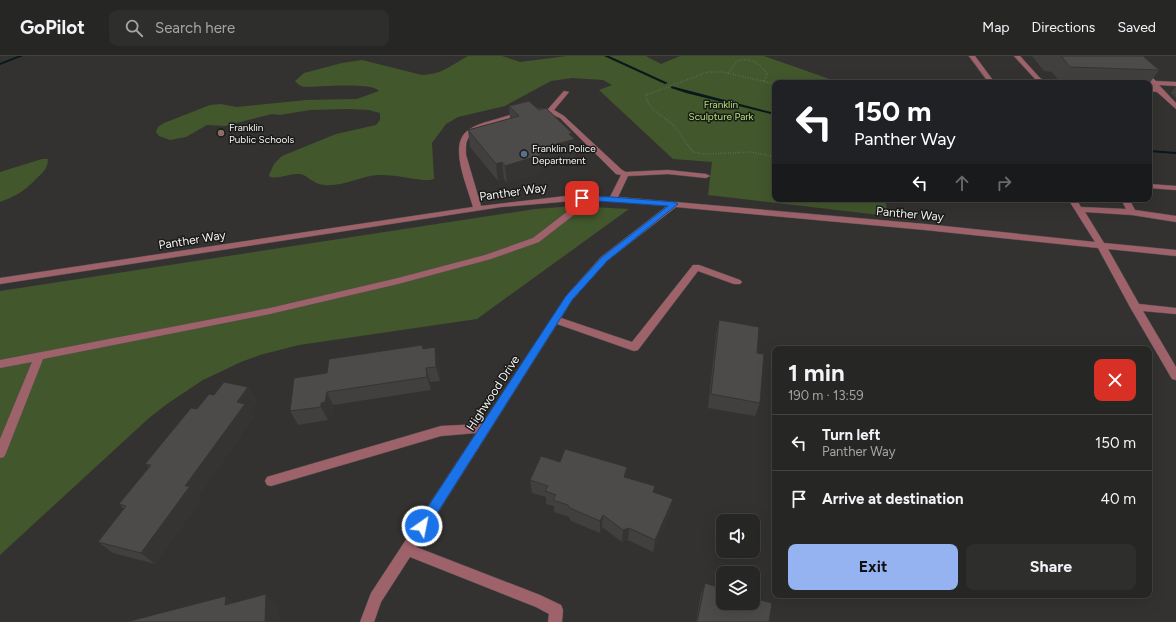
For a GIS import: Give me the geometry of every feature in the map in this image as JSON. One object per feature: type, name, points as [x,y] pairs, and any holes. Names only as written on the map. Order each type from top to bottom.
[{"type":"street","points":[[972,56],[990,80]]},
{"type":"street","points":[[1017,56],[1040,80]]},
{"type":"street","points":[[1126,56],[1151,80]]},
{"type":"street","points":[[1154,83],[1176,84]]},
{"type":"street","points":[[1154,83],[1176,107]]},
{"type":"street","points":[[1152,89],[1159,90]]},
{"type":"street","points":[[550,111],[566,92]]},
{"type":"street","points":[[478,209],[462,152],[463,140],[468,134],[477,128],[533,112],[550,111],[562,117],[620,172],[625,174],[668,172],[706,176]]},
{"type":"street","points":[[612,199],[625,174]]},
{"type":"street","points":[[1152,186],[1176,188]]},
{"type":"street","points":[[0,364],[270,311],[488,258],[536,240],[572,212],[577,198]]},
{"type":"street","name":"Panther Way","points":[[0,280],[478,209],[543,200],[577,198],[674,204],[925,227],[1176,253]]},
{"type":"street","points":[[1074,202],[1102,246],[1155,343],[1176,376]]},
{"type":"street","points":[[1127,202],[1132,212]]},
{"type":"street","name":"Highwood Drive","points":[[367,622],[376,598],[569,298],[604,259],[674,204]]},
{"type":"street","points":[[1079,209],[1132,212],[1176,219]]},
{"type":"street","points":[[555,320],[634,347],[696,267],[738,282]]},
{"type":"street","points":[[1135,307],[1176,311]]},
{"type":"street","points":[[0,453],[39,357]]},
{"type":"street","points":[[271,481],[441,431],[486,428]]},
{"type":"street","points":[[407,550],[556,610],[555,622]]},
{"type":"path","points":[[728,73],[737,61],[747,58],[755,60],[764,68],[766,74],[764,81]]},
{"type":"path","points":[[772,83],[728,73],[705,73],[646,95],[647,101],[667,119],[691,150],[695,152],[705,154],[751,152],[772,156]]},
{"type":"green space","name":"Franklin Sculpture Park","points":[[468,56],[502,56],[520,62],[567,56],[646,56],[661,64],[680,56],[764,56],[832,80],[772,80],[772,202],[886,202],[888,216],[708,195],[712,162],[673,159],[599,90],[612,85],[603,80],[572,78],[551,81],[505,106],[458,117],[446,124],[432,143],[434,179],[430,180],[391,175],[378,175],[345,183],[324,185],[300,174],[270,177],[269,175],[274,164],[282,156],[336,134],[376,125],[380,120],[380,113],[369,110],[310,110],[280,115],[272,114],[225,126],[207,125],[186,137],[170,140],[159,136],[156,132],[158,127],[164,123],[210,105],[221,104],[236,107],[306,100],[357,99],[379,91],[374,88],[356,86],[304,87],[295,81],[304,73],[342,63],[362,60],[422,75],[436,73],[452,66]]},
{"type":"green space","points":[[42,159],[48,159],[47,166],[42,173],[23,191],[0,202],[0,172]]},
{"type":"green space","points":[[574,206],[629,209],[477,319],[299,345],[260,355],[241,362],[203,380],[149,418],[0,555],[0,291],[535,209]]},
{"type":"building","points":[[1061,56],[1143,56],[1159,70],[1070,67]]},
{"type":"building","points":[[529,101],[539,110],[546,108],[572,133],[569,134],[575,139],[537,150],[541,155],[505,166],[502,162],[496,164],[468,130],[519,116],[509,106]]},
{"type":"building","points":[[719,320],[759,327],[757,353],[764,354],[760,403],[711,394]]},
{"type":"building","points":[[422,345],[423,349],[435,347],[436,367],[426,368],[427,377],[327,392],[325,402],[321,403],[321,407],[290,411],[294,378],[327,373],[329,359]]},
{"type":"building","points":[[224,382],[248,387],[237,402],[245,404],[185,486],[190,486],[141,553],[98,542],[126,506],[119,504],[151,465],[145,464],[191,408],[197,409],[209,394],[214,395]]},
{"type":"building","points":[[565,449],[627,467],[624,477],[655,486],[653,492],[673,499],[655,540],[629,528],[623,530],[603,515],[600,521],[570,508],[568,505],[553,500],[556,495],[545,491],[548,486],[530,480],[541,456],[560,462]]},
{"type":"building","points":[[705,583],[716,587],[716,610],[760,610],[760,600],[772,603],[769,622],[697,622]]},
{"type":"building","points":[[266,594],[265,622],[126,622],[226,596],[225,605]]},
{"type":"waterway","points":[[0,64],[21,56]]},
{"type":"waterway","points":[[606,56],[666,83]]},
{"type":"waterway","points":[[672,87],[772,113]]},
{"type":"waterway","points":[[1152,151],[1176,153]]},
{"type":"place","name":"Franklin Public Schools","points":[[221,133]]},
{"type":"place","name":"Franklin Police Department","points":[[524,154]]},
{"type":"route","points":[[422,526],[569,298],[604,259],[674,204],[582,198]]}]
